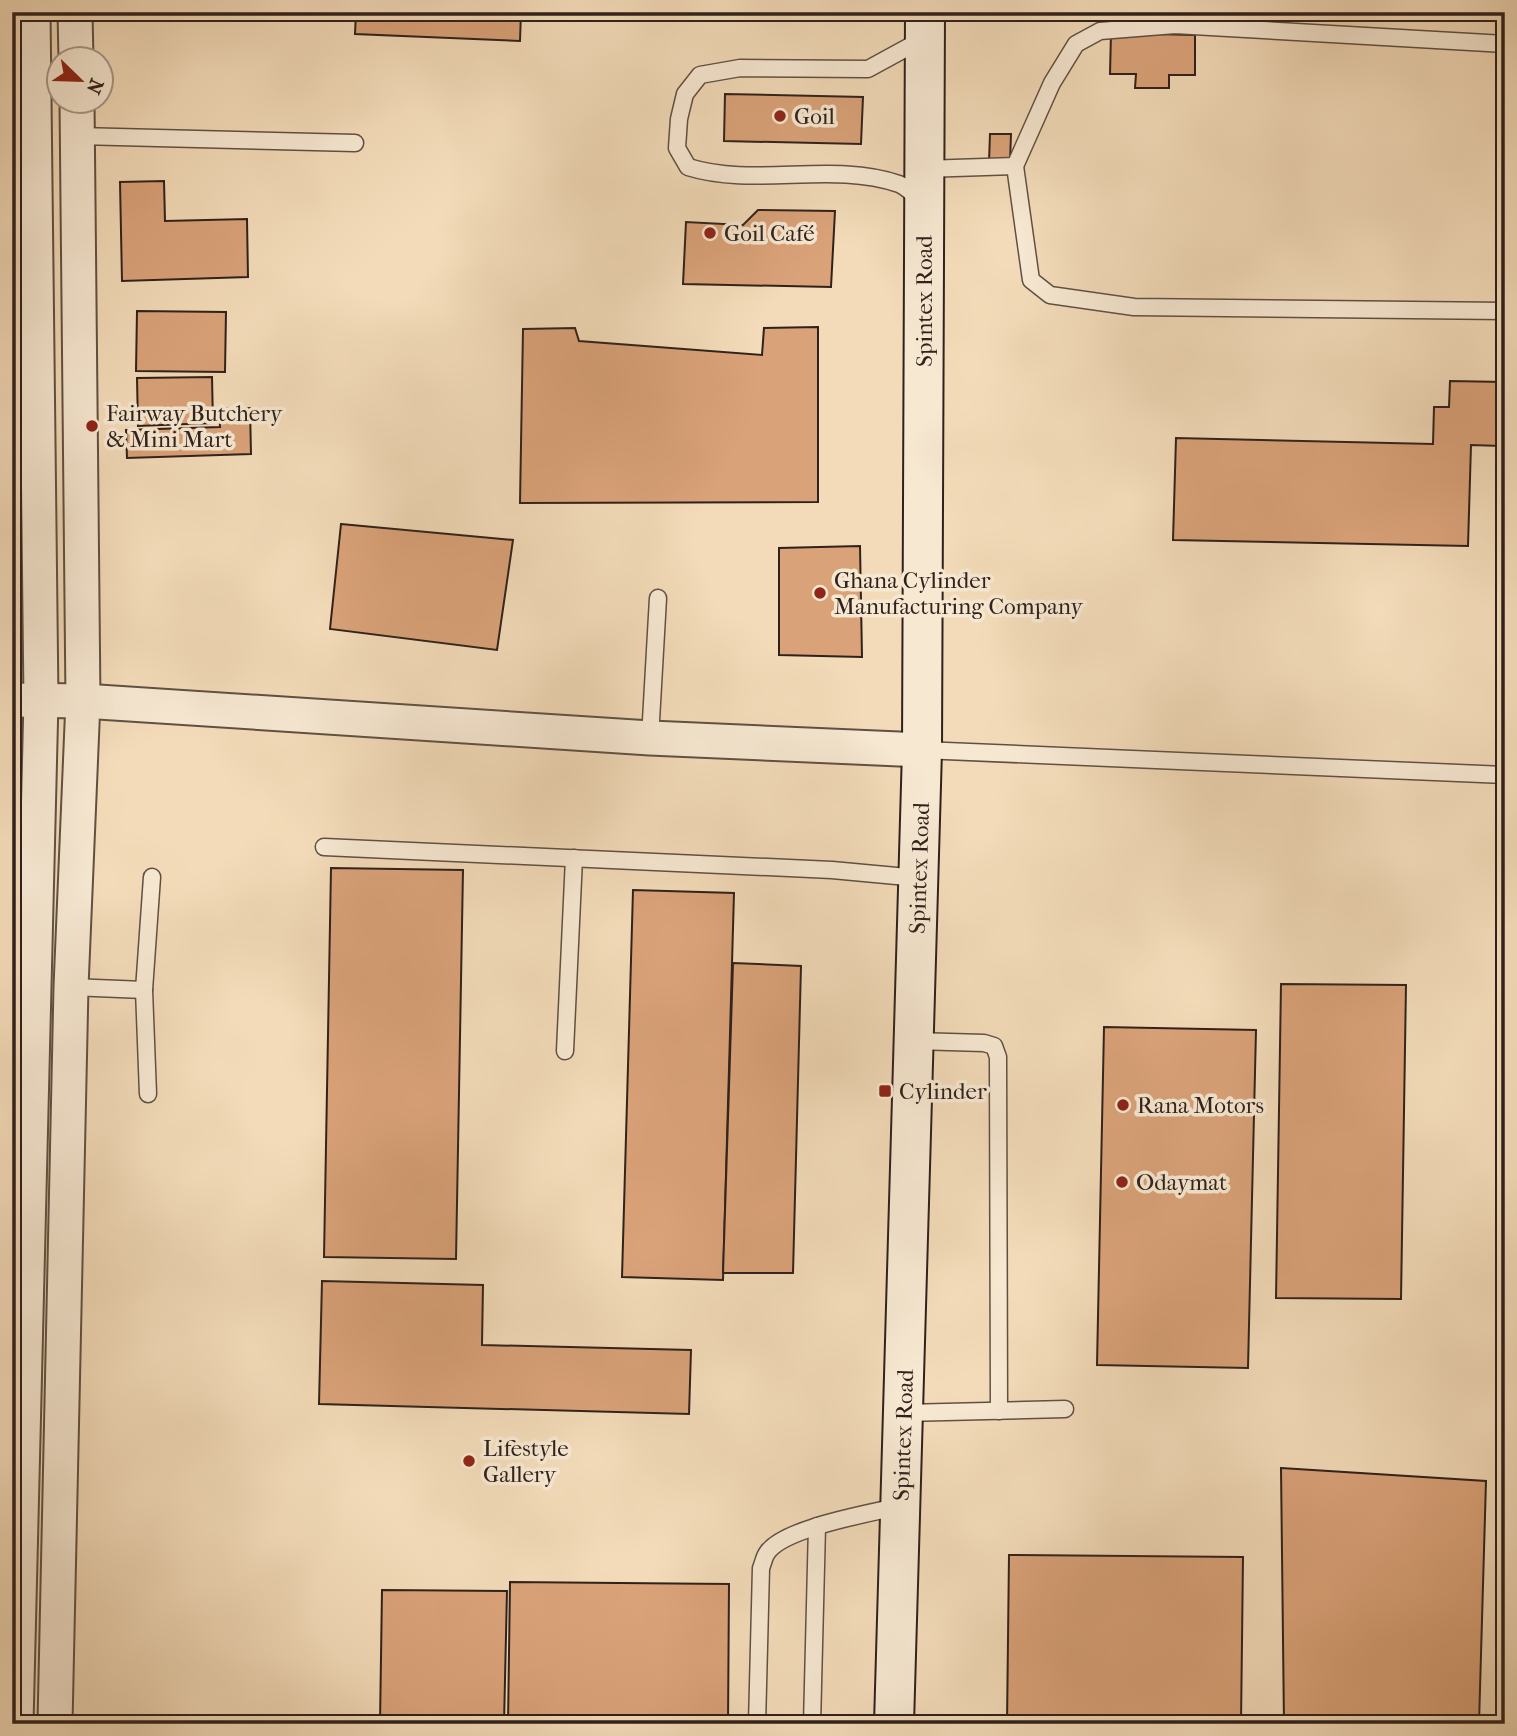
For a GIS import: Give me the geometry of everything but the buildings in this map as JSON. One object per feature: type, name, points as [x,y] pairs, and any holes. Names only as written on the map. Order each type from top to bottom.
[{"type":"main road","name":"Spintex Road","points":[[894,1724],[922,750],[925,25]]},
{"type":"street","points":[[16,1724],[33,12]]},
{"type":"street","points":[[75,12],[76,46]]},
{"type":"street","points":[[55,1724],[71,987],[83,701],[77,116]]},
{"type":"street","points":[[27,700],[83,701],[650,738],[922,750]]},
{"type":"lane","points":[[925,25],[868,69],[740,68],[699,75],[685,94],[677,148],[688,167],[714,175],[866,177],[902,185],[924,186],[1015,166]]},
{"type":"lane","points":[[1505,44],[1175,25],[1100,31],[1076,44],[1052,83],[1015,166],[1031,280],[1050,295],[1074,301],[1134,307],[1505,311]]},
{"type":"lane","points":[[78,136],[355,143]]},
{"type":"lane","points":[[650,738],[658,598]]},
{"type":"lane","points":[[922,750],[1505,775]]},
{"type":"lane","points":[[324,847],[832,870],[918,878]]},
{"type":"lane","points":[[565,1051],[573,858]]},
{"type":"lane","points":[[148,1094],[144,990],[152,877]]},
{"type":"lane","points":[[71,987],[144,990]]},
{"type":"lane","points":[[914,1041],[984,1043],[994,1046],[998,1057],[999,1410]]},
{"type":"lane","points":[[904,1413],[1065,1409]]},
{"type":"lane","points":[[757,1724],[761,1568],[767,1552],[780,1542],[817,1526],[901,1506]]},
{"type":"lane","points":[[812,1724],[817,1526]]},
{"type":"place","name":"Goil","points":[[780,116]]},
{"type":"place","name":"Goil Café","points":[[710,233]]},
{"type":"place","name":"Fairway Butchery & Mini Mart","points":[[92,426]]},
{"type":"place","name":"Ghana Cylinder Manufacturing Company","points":[[820,593]]},
{"type":"place","name":"Cylinder","points":[[885,1091]]},
{"type":"place","name":"Rana Motors","points":[[1123,1105]]},
{"type":"place","name":"Odaymat","points":[[1122,1182]]},
{"type":"place","name":"Lifestyle Gallery","points":[[469,1461]]}]
